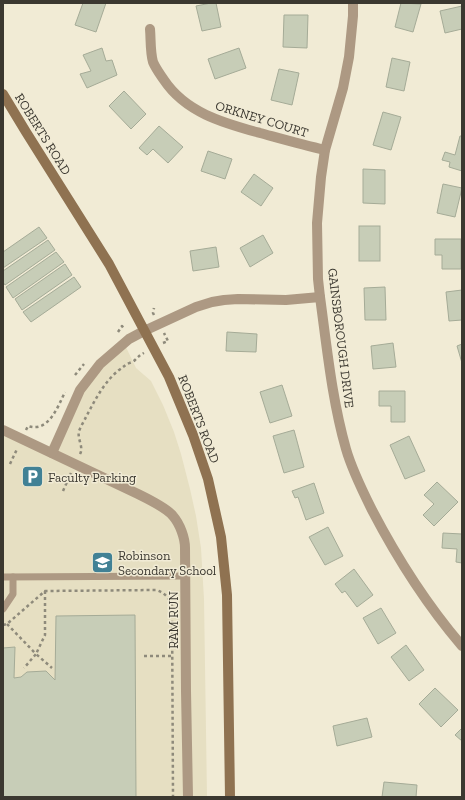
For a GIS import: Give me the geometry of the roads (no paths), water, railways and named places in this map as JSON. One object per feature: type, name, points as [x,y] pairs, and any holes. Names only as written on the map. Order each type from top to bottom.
[{"type":"main road","name":"ROBERTS ROAD","points":[[3,94],[109,264],[169,377],[193,435],[208,479],[222,537],[227,595],[230,797]]},
{"type":"street","name":"GAINSBOROUGH DRIVE","points":[[353,3],[349,56],[343,88],[325,150],[317,223],[318,279],[338,417],[347,451],[359,484],[383,531],[415,583],[450,632],[462,646]]},
{"type":"street","name":"ORKNEY COURT","points":[[150,29],[151,53],[156,68],[168,87],[187,104],[209,117],[231,125],[297,144],[325,150]]},
{"type":"street","points":[[52,453],[80,390],[100,364],[129,339],[196,307],[212,302],[238,299],[286,300],[320,297]]},
{"type":"street","name":"RAM RUN","points":[[3,430],[154,502],[173,515],[181,530],[185,542],[186,576],[188,797]]},
{"type":"lane","points":[[3,577],[186,576]]},
{"type":"lane","points":[[3,609],[13,594],[13,577]]},
{"type":"place","name":"Faculty Parking","points":[[33,477]]},
{"type":"place","name":"Robinson Secondary School","points":[[103,562]]}]
